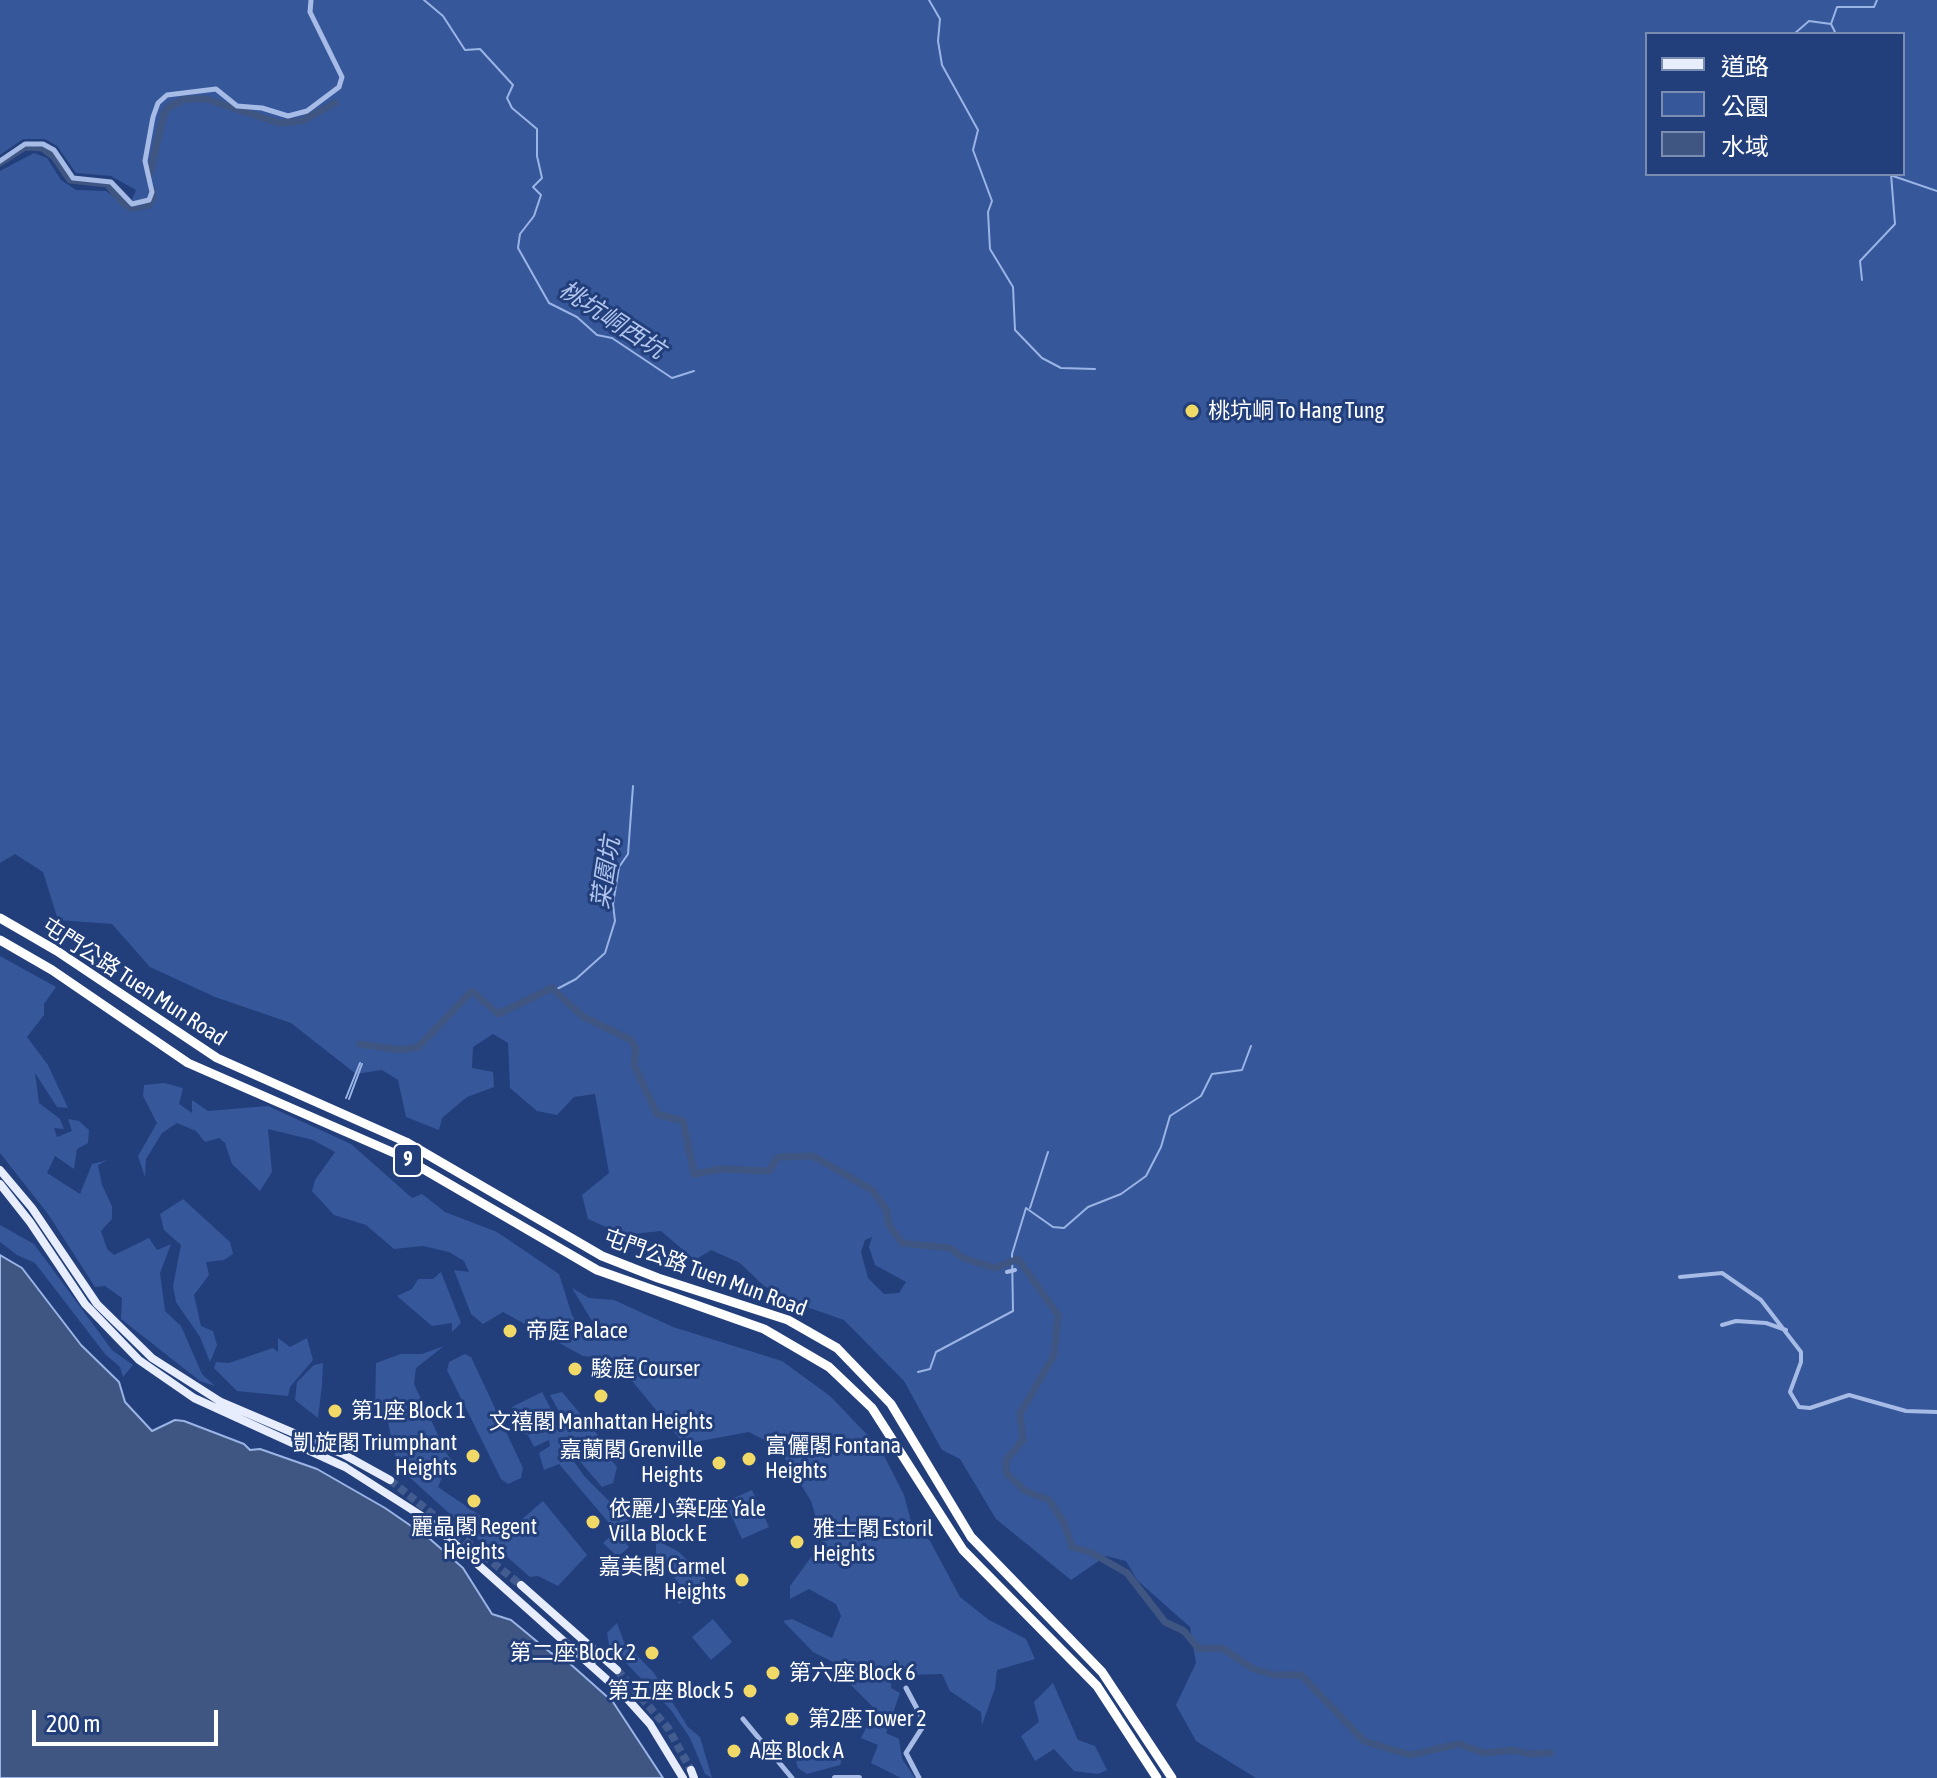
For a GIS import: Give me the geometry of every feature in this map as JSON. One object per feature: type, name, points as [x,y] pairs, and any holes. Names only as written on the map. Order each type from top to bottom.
[{"type":"highway","name":"屯門公路 Tuen Mun Road","points":[[0,918],[57,951],[217,1058],[406,1142],[602,1256],[669,1282],[773,1314],[837,1348],[891,1404],[971,1537],[1094,1663],[1143,1729],[1172,1778]]},
{"type":"highway","name":"屯門公路 Tuen Mun Road","points":[[0,940],[52,970],[188,1063],[401,1156],[597,1270],[663,1297],[764,1329],[822,1362],[872,1408],[963,1550],[1097,1686],[1157,1778]]},
{"type":"main road","points":[[0,1170],[32,1208],[97,1304],[152,1358],[221,1402],[343,1454],[390,1480]]},
{"type":"main road","points":[[0,1184],[30,1222],[85,1304],[139,1360],[194,1398],[345,1467],[407,1505],[486,1568],[602,1673],[650,1724],[683,1778]]},
{"type":"main road","points":[[521,1585],[617,1670]]},
{"type":"street","points":[[0,161],[25,144],[43,144],[54,150],[73,178],[111,182],[132,204],[149,200],[152,192],[145,167],[148,146],[158,103],[167,95],[216,89],[237,106],[262,108],[288,116],[307,111],[339,87],[342,77],[310,12],[311,0]]},
{"type":"street","points":[[1007,1272],[1015,1270]]},
{"type":"street","points":[[1680,1277],[1722,1273],[1752,1291],[1787,1330],[1801,1355],[1790,1392],[1799,1407],[1810,1408],[1849,1395],[1906,1411],[1937,1412]]},
{"type":"street","points":[[1722,1325],[1736,1321],[1766,1323],[1787,1330]]},
{"type":"street","points":[[581,1638],[582,1650],[602,1673]]},
{"type":"street","points":[[906,1688],[922,1718],[922,1728],[906,1753],[919,1778]]},
{"type":"street","points":[[743,1719],[792,1778]]},
{"type":"street","points":[[835,1778],[859,1778]]},
{"type":"green space","points":[[0,0],[1937,0],[1937,1778],[1256,1778],[1196,1741],[1176,1705],[1196,1663],[1190,1627],[1137,1580],[1126,1561],[1106,1556],[1071,1580],[996,1519],[960,1459],[942,1450],[904,1381],[844,1320],[804,1306],[764,1286],[740,1263],[711,1250],[695,1260],[661,1231],[624,1235],[588,1219],[582,1195],[609,1173],[595,1094],[574,1097],[557,1115],[537,1111],[510,1088],[508,1043],[493,1034],[473,1047],[472,1068],[493,1072],[494,1087],[467,1097],[442,1118],[439,1130],[406,1117],[398,1080],[382,1070],[356,1074],[291,1023],[215,997],[150,967],[112,924],[58,920],[43,872],[15,854],[0,863],[0,171],[34,153],[47,158],[61,180],[76,190],[106,191],[129,207],[136,190],[111,176],[76,173],[57,146],[45,139],[23,139],[0,155]],"holes":[[[872,1237],[869,1247],[875,1265],[906,1282],[899,1293],[884,1294],[868,1278],[861,1252],[865,1240]]]},
{"type":"green space","points":[[0,956],[56,987],[44,1004],[44,1015],[27,1037],[48,1065],[68,1108],[57,1107],[35,1073],[39,1103],[60,1119],[64,1129],[54,1128],[57,1137],[72,1131],[68,1119],[79,1121],[89,1130],[88,1143],[77,1149],[74,1169],[55,1156],[47,1173],[80,1194],[92,1164],[108,1160],[98,1165],[102,1185],[112,1206],[112,1219],[101,1231],[107,1249],[114,1255],[149,1238],[157,1250],[171,1244],[160,1273],[165,1311],[181,1326],[202,1374],[215,1386],[200,1381],[121,1319],[122,1298],[105,1286],[95,1287],[48,1214],[0,1153]]},
{"type":"green space","points":[[164,1083],[183,1088],[179,1104],[192,1113],[192,1100],[208,1111],[268,1106],[351,1144],[412,1198],[422,1194],[445,1212],[497,1232],[559,1274],[572,1315],[585,1336],[600,1334],[572,1288],[589,1298],[614,1300],[673,1327],[782,1361],[830,1396],[880,1448],[904,1495],[912,1525],[930,1541],[960,1597],[989,1620],[1026,1639],[1035,1659],[997,1670],[995,1688],[982,1725],[981,1712],[950,1691],[942,1674],[909,1675],[900,1668],[891,1678],[891,1688],[900,1693],[886,1733],[899,1739],[902,1759],[915,1778],[901,1778],[871,1763],[878,1745],[861,1738],[875,1709],[849,1683],[841,1666],[813,1652],[783,1621],[792,1619],[832,1638],[841,1616],[836,1604],[809,1589],[790,1599],[790,1586],[823,1541],[811,1501],[778,1447],[749,1432],[684,1444],[614,1359],[583,1356],[503,1312],[483,1324],[471,1314],[454,1270],[469,1272],[464,1261],[449,1252],[423,1246],[394,1249],[366,1225],[334,1215],[312,1191],[315,1180],[335,1152],[313,1140],[268,1129],[272,1172],[260,1191],[232,1164],[225,1143],[219,1138],[205,1142],[196,1131],[177,1123],[162,1133],[146,1159],[145,1177],[138,1156],[157,1123],[143,1096],[144,1085]]},
{"type":"green space","points":[[183,1199],[230,1242],[233,1254],[224,1260],[206,1262],[209,1275],[194,1295],[201,1326],[213,1331],[217,1345],[210,1362],[200,1337],[176,1302],[173,1286],[181,1245],[164,1230],[160,1214]]},
{"type":"green space","points":[[0,1225],[34,1244],[112,1350],[133,1365],[123,1377],[120,1367],[105,1354],[35,1263],[17,1255],[0,1242]]},
{"type":"green space","points":[[441,1272],[461,1323],[452,1332],[452,1323],[432,1326],[397,1296],[412,1289],[418,1279],[433,1279]]},
{"type":"green space","points":[[278,1338],[290,1347],[307,1338],[313,1360],[290,1387],[288,1396],[237,1391],[214,1368],[216,1362],[229,1363],[273,1348],[278,1352]]},
{"type":"green space","points":[[444,1346],[416,1368],[414,1384],[447,1454],[460,1472],[445,1470],[438,1487],[488,1521],[513,1527],[543,1501],[587,1555],[558,1586],[538,1576],[530,1577],[496,1547],[491,1551],[397,1466],[387,1417],[375,1406],[376,1363],[401,1354],[422,1354]]},
{"type":"green space","points":[[465,1354],[471,1357],[523,1468],[521,1478],[508,1484],[501,1479],[447,1370],[449,1362]]},
{"type":"green space","points":[[323,1363],[318,1418],[295,1400],[297,1382],[314,1365]]},
{"type":"green space","points":[[542,1392],[556,1419],[526,1435],[512,1407]]},
{"type":"green space","points":[[562,1392],[602,1440],[570,1456],[584,1476],[637,1529],[627,1538],[621,1538],[629,1547],[618,1557],[603,1543],[615,1532],[559,1464],[544,1470],[539,1453],[550,1446],[549,1440],[534,1447],[528,1435],[547,1426],[551,1433],[559,1425],[561,1415],[550,1395]]},
{"type":"green space","points":[[599,1446],[617,1467],[613,1483],[602,1487],[577,1458]]},
{"type":"green space","points":[[752,1490],[769,1527],[742,1539],[725,1502]]},
{"type":"green space","points":[[656,1540],[679,1552],[706,1579],[687,1600],[678,1604],[681,1586],[656,1555]]},
{"type":"green space","points":[[713,1619],[732,1642],[711,1660],[692,1637]]},
{"type":"green space","points":[[617,1623],[624,1642],[654,1673],[688,1727],[700,1737],[712,1778],[705,1774],[690,1738],[671,1710],[609,1645],[607,1633]]},
{"type":"green space","points":[[1053,1683],[1078,1740],[1095,1746],[1107,1770],[1098,1774],[1074,1771],[1054,1749],[1035,1761],[1021,1736],[1039,1722],[1034,1702]]},
{"type":"green space","points":[[832,1745],[845,1751],[840,1765],[807,1774],[798,1768],[796,1762],[802,1757],[816,1750],[827,1750]]},
{"type":"water","points":[[0,1255],[22,1268],[81,1345],[119,1382],[125,1402],[152,1431],[175,1420],[184,1421],[244,1444],[250,1450],[260,1449],[317,1469],[385,1508],[430,1539],[463,1568],[492,1614],[511,1620],[551,1653],[567,1661],[613,1702],[663,1778],[0,1778]]},
{"type":"waterway","name":"桃坑峒西坑","points":[[424,0],[443,16],[465,50],[480,49],[513,85],[507,98],[512,108],[537,129],[537,156],[542,178],[533,187],[541,195],[534,216],[520,234],[518,248],[549,303],[577,317],[597,335],[612,338],[672,378],[694,371]]},
{"type":"waterway","points":[[929,0],[940,19],[938,41],[942,65],[978,130],[973,150],[992,201],[988,212],[990,249],[1013,287],[1015,330],[1042,358],[1061,368],[1095,369]]},
{"type":"waterway","points":[[1796,32],[1809,21],[1831,24],[1837,7],[1874,7],[1877,0]]},
{"type":"waterway","points":[[1831,24],[1835,32]]},
{"type":"waterway","points":[[149,177],[164,114],[169,107],[185,99],[206,99],[279,123],[302,121],[335,103]]},
{"type":"waterway","points":[[0,163],[25,147],[42,148],[54,157],[70,180],[107,184],[123,203],[132,208],[149,205],[153,197],[152,189]]},
{"type":"waterway","points":[[1862,280],[1860,261],[1895,224],[1891,176]]},
{"type":"waterway","points":[[1893,176],[1937,191]]},
{"type":"waterway","name":"菜園坑","points":[[557,989],[576,979],[605,953],[615,921],[613,904],[619,867],[628,854],[633,786]]},
{"type":"waterway","points":[[360,1044],[400,1050],[418,1047],[472,991],[498,1014],[552,988],[582,1016],[631,1040],[636,1049],[634,1065],[657,1114],[683,1121],[694,1174],[721,1169],[769,1171],[778,1157],[813,1156],[872,1190],[886,1209],[889,1225],[902,1243],[950,1248],[963,1258],[995,1268],[1018,1259],[1058,1315],[1054,1355],[1020,1414],[1023,1440],[1006,1460],[1006,1473],[1025,1491],[1049,1500],[1064,1523],[1072,1547],[1092,1553],[1127,1573],[1165,1622],[1184,1631],[1199,1649],[1222,1648],[1253,1669],[1274,1675],[1301,1675],[1364,1741],[1410,1755],[1459,1744],[1484,1753],[1514,1750],[1528,1754],[1550,1753]]},
{"type":"waterway","points":[[918,1372],[930,1369],[936,1352],[1013,1311],[1012,1254],[1026,1208],[1053,1227],[1064,1228],[1088,1207],[1121,1194],[1146,1176],[1161,1147],[1170,1116],[1201,1096],[1212,1074],[1242,1070],[1251,1046]]},
{"type":"waterway","points":[[346,1098],[360,1063]]},
{"type":"waterway","points":[[349,1099],[362,1064]]},
{"type":"waterway","points":[[1030,1208],[1048,1152]]},
{"type":"tunnel","points":[[390,1480],[521,1585]]},
{"type":"tunnel","points":[[617,1670],[668,1728],[691,1770]]},
{"type":"place","name":"桃坑峒 To Hang Tung","points":[[1192,411]]},
{"type":"place","name":"帝庭 Palace","points":[[510,1331]]},
{"type":"place","name":"駿庭 Courser","points":[[575,1369]]},
{"type":"place","name":"文禧閣 Manhattan Heights","points":[[601,1396]]},
{"type":"place","name":"第1座 Block 1","points":[[335,1411]]},
{"type":"place","name":"凱旋閣 Triumphant Heights","points":[[473,1456]]},
{"type":"place","name":"富儷閣 Fontana Heights","points":[[749,1459]]},
{"type":"place","name":"嘉蘭閣 Grenville Heights","points":[[719,1463]]},
{"type":"place","name":"麗晶閣 Regent Heights","points":[[474,1501]]},
{"type":"place","name":"依麗小築E座 Yale Villa Block E","points":[[593,1522]]},
{"type":"place","name":"雅士閣 Estoril Heights","points":[[797,1542]]},
{"type":"place","name":"嘉美閣 Carmel Heights","points":[[742,1580]]},
{"type":"place","name":"第二座 Block 2","points":[[652,1653]]},
{"type":"place","name":"第六座 Block 6","points":[[773,1673]]},
{"type":"place","name":"第五座 Block 5","points":[[750,1691]]},
{"type":"place","name":"第2座 Tower 2","points":[[792,1719]]},
{"type":"place","name":"A座 Block A","points":[[734,1751]]}]
